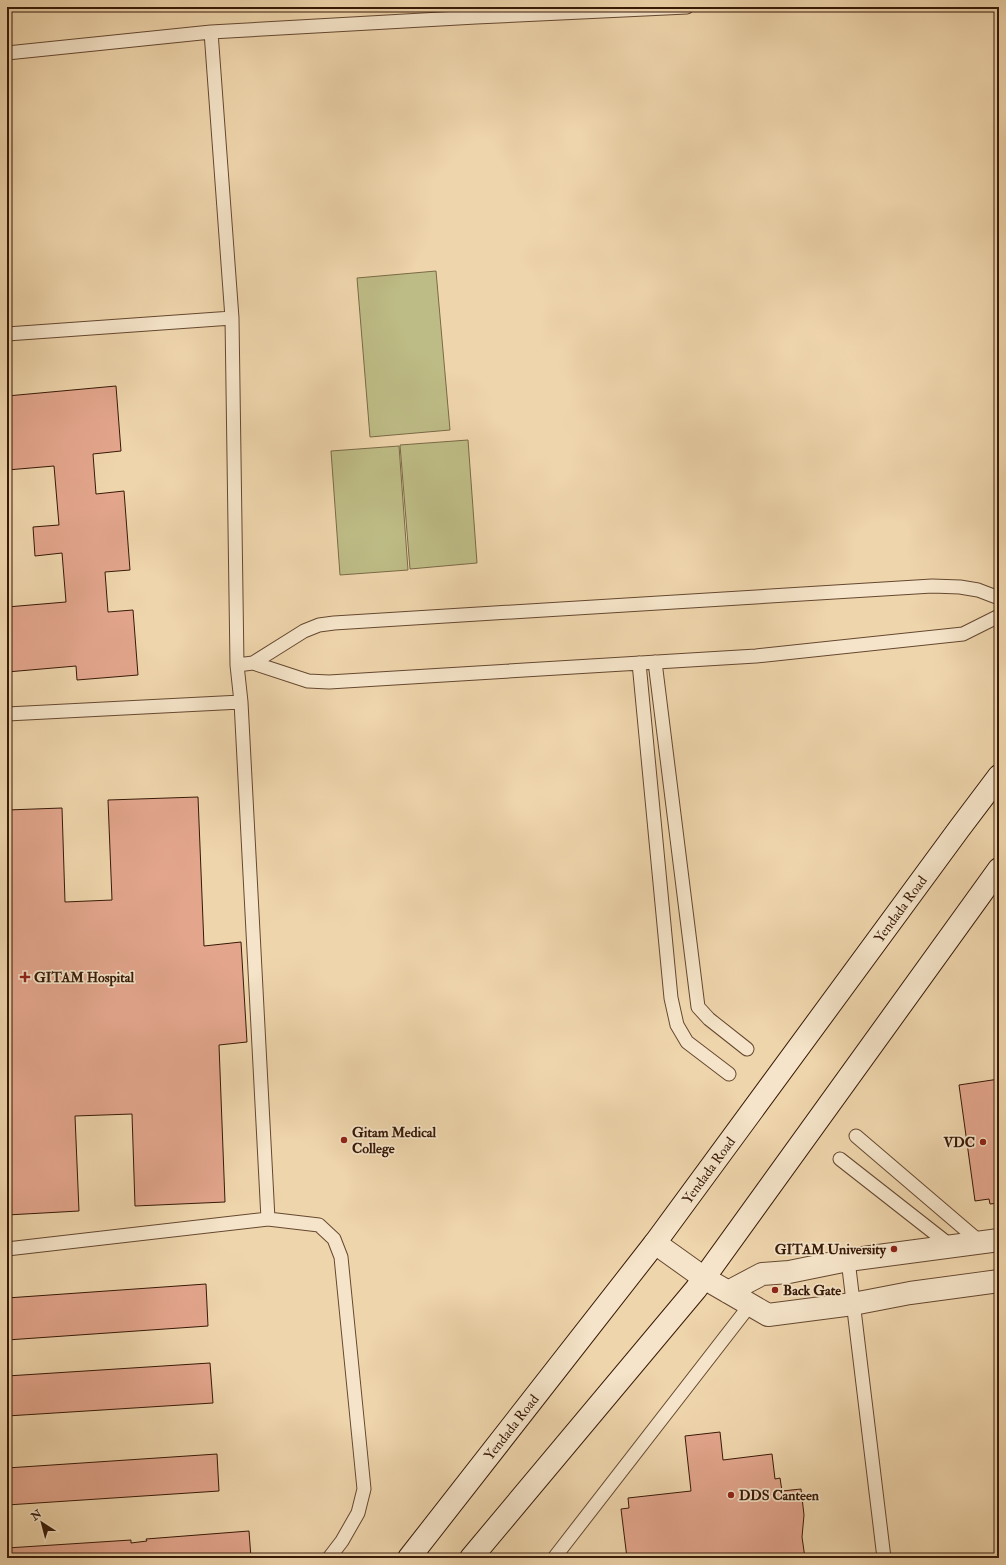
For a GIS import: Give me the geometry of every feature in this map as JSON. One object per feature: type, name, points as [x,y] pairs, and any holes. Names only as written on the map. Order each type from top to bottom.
[{"type":"main road","name":"Yendada Road","points":[[409,1558],[655,1243],[999,776]]},
{"type":"main road","points":[[471,1558],[704,1278],[999,869]]},
{"type":"main road","points":[[728,1292],[762,1274],[789,1272],[848,1260],[990,1241]]},
{"type":"main road","points":[[655,1243],[704,1278],[768,1315],[853,1304],[910,1293],[999,1281]]},
{"type":"lane","points":[[7,53],[211,32],[476,16],[687,7]]},
{"type":"lane","points":[[211,32],[232,318],[237,665],[241,702],[268,1219]]},
{"type":"lane","points":[[7,334],[232,318]]},
{"type":"lane","points":[[237,665],[253,663],[304,631],[319,625],[334,622],[932,586],[960,587],[978,590],[999,598]]},
{"type":"lane","points":[[253,663],[308,681],[329,682],[639,664],[756,656],[963,634],[999,616]]},
{"type":"lane","points":[[656,662],[698,1007],[709,1019],[747,1049]]},
{"type":"lane","points":[[639,664],[671,998],[677,1025],[687,1042],[729,1074]]},
{"type":"lane","points":[[7,714],[241,702]]},
{"type":"lane","points":[[856,1136],[990,1241]]},
{"type":"lane","points":[[840,1158],[951,1246]]},
{"type":"lane","points":[[7,1249],[268,1219],[319,1225],[334,1239],[341,1257],[364,1489],[358,1513],[342,1541],[329,1558]]},
{"type":"lane","points":[[848,1260],[884,1558]]},
{"type":"lane","points":[[554,1558],[750,1305]]},
{"type":"shaded area","points":[[436,271],[450,430],[370,437],[357,278]]},
{"type":"shaded area","points":[[468,440],[477,563],[410,569],[400,445]]},
{"type":"shaded area","points":[[399,446],[408,570],[340,575],[331,451]]},
{"type":"building","points":[[116,386],[121,451],[93,454],[96,494],[124,491],[130,570],[105,572],[108,612],[133,610],[138,675],[77,680],[76,666],[7,672],[7,607],[66,602],[62,553],[35,556],[33,527],[59,525],[54,466],[7,470],[7,396]]},
{"type":"building","points":[[198,797],[204,946],[241,942],[247,1042],[219,1045],[225,1202],[135,1206],[132,1114],[75,1116],[79,1211],[7,1215],[7,810],[62,808],[65,902],[112,900],[108,800]]},
{"type":"building","name":"VDC","points":[[999,1079],[999,1203],[990,1204],[989,1199],[975,1201],[959,1085]]},
{"type":"building","points":[[206,1284],[208,1326],[7,1340],[7,1298]]},
{"type":"building","points":[[210,1363],[213,1403],[7,1416],[7,1376]]},
{"type":"building","name":"DDS Canteen","points":[[720,1432],[723,1460],[772,1454],[775,1479],[780,1478],[782,1491],[801,1489],[804,1515],[802,1537],[805,1558],[627,1558],[621,1509],[629,1508],[628,1498],[691,1491],[685,1436]]},
{"type":"building","points":[[217,1454],[219,1491],[7,1505],[7,1468]]},
{"type":"building","points":[[249,1531],[251,1558],[7,1558],[7,1548],[131,1540],[131,1543],[147,1541],[146,1539]]},
{"type":"place","name":"GITAM Hospital","points":[[25,977]]},
{"type":"place","name":"Gitam Medical College","points":[[344,1140]]},
{"type":"place","name":"VDC","points":[[983,1142]]},
{"type":"place","name":"GITAM University","points":[[894,1249]]},
{"type":"place","name":"Back Gate","points":[[775,1290]]},
{"type":"place","name":"DDS Canteen","points":[[731,1495]]}]
